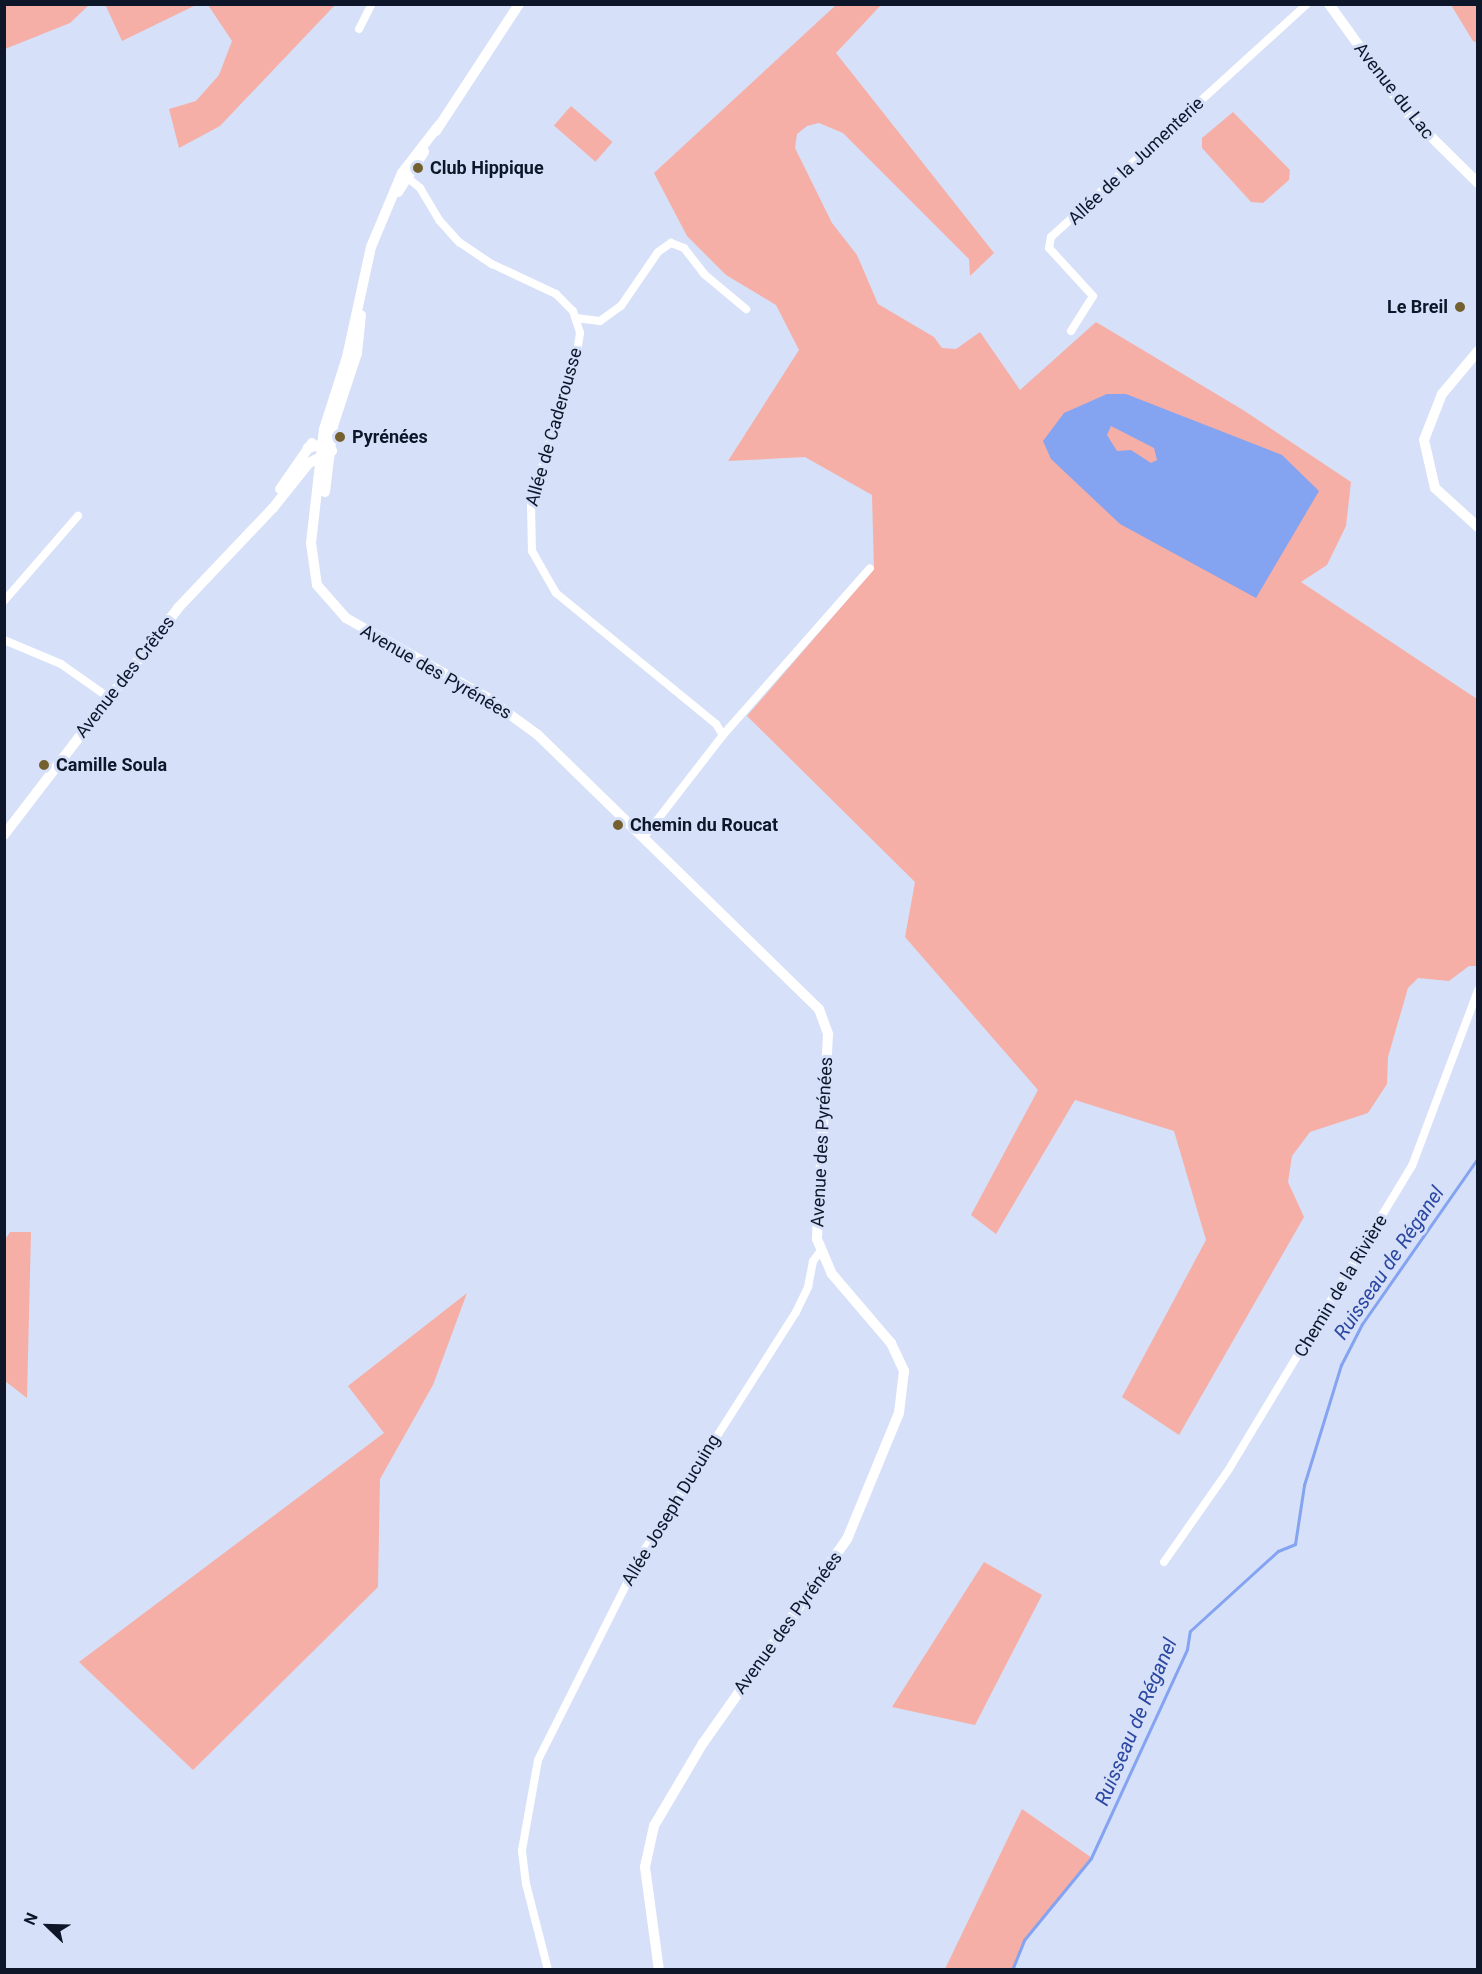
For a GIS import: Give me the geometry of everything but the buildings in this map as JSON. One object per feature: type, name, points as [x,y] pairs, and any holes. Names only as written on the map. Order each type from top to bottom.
[{"type":"street","points":[[359,29],[372,4]]},
{"type":"street","name":"Avenue des Pyrénées","points":[[313,526],[329,480],[324,429],[360,301],[378,226],[405,176],[519,4]]},
{"type":"street","name":"Allée de la Jumenterie","points":[[1071,332],[1093,296],[1050,248],[1051,237],[1307,4]]},
{"type":"street","name":"Avenue du Lac","points":[[1329,4],[1407,113],[1464,172],[1478,183]]},
{"type":"street","name":"Avenue du Lac","points":[[1464,172],[1478,193]]},
{"type":"street","points":[[405,176],[420,188],[439,220],[459,242],[492,264],[556,294],[576,318],[600,321],[621,306],[658,252],[672,243],[684,248],[704,274],[746,309]]},
{"type":"street","name":"Avenue des Pyrénées","points":[[360,301],[357,353],[326,451],[313,526],[313,574],[334,609],[517,719],[795,982],[824,1018],[828,1034],[815,1214],[820,1252],[844,1290],[898,1352],[904,1395],[876,1478],[848,1539],[730,1705],[654,1826],[645,1867],[659,1970]]},
{"type":"street","name":"Allée de Caderousse","points":[[576,318],[577,351],[531,504],[532,551],[556,593],[716,724],[723,735]]},
{"type":"street","points":[[1478,351],[1442,394],[1424,440],[1435,488],[1478,527]]},
{"type":"street","name":"Avenue des Crêtes","points":[[255,527],[308,448],[324,429]]},
{"type":"street","points":[[308,448],[326,451]]},
{"type":"street","name":"Avenue des Crêtes","points":[[4,835],[178,608],[255,527],[300,474],[326,451]]},
{"type":"street","points":[[300,474],[321,480]]},
{"type":"street","points":[[4,601],[78,516]]},
{"type":"street","points":[[644,837],[723,735],[870,568]]},
{"type":"street","points":[[4,640],[61,664],[108,697]]},
{"type":"street","name":"Chemin de la Rivière","points":[[1164,1562],[1229,1469],[1412,1166],[1478,990]]},
{"type":"street","name":"Allée Joseph Ducuing","points":[[548,1970],[525,1884],[522,1850],[534,1777],[552,1729],[639,1557],[796,1312],[808,1287],[813,1261],[820,1252]]},
{"type":"shaded area","points":[[5,4],[89,5],[70,23],[5,49]]},
{"type":"shaded area","points":[[105,4],[196,4],[196,5],[122,41]]},
{"type":"shaded area","points":[[208,5],[335,5],[220,126],[179,148],[169,109],[196,101],[219,75],[232,41]]},
{"type":"shaded area","points":[[836,5],[881,5],[836,53],[994,253],[970,276],[969,259],[843,133],[819,123],[807,126],[797,134],[795,148],[832,223],[857,255],[878,304],[934,337],[942,348],[956,349],[980,332],[1020,390],[1096,322],[1243,410],[1351,482],[1346,526],[1327,565],[1301,582],[1477,699],[1477,966],[1469,966],[1449,981],[1418,978],[1408,988],[1388,1057],[1387,1084],[1368,1113],[1310,1132],[1292,1156],[1288,1182],[1304,1217],[1179,1435],[1122,1397],[1206,1240],[1174,1131],[1075,1100],[996,1234],[971,1215],[1038,1090],[905,937],[915,882],[747,716],[874,569],[872,495],[805,457],[728,461],[799,350],[776,305],[726,275],[687,236],[654,173]]},
{"type":"shaded area","points":[[1451,5],[1477,5],[1477,43],[1473,41]]},
{"type":"shaded area","points":[[571,106],[613,142],[595,162],[554,126]]},
{"type":"shaded area","points":[[1233,112],[1290,170],[1289,180],[1263,203],[1251,202],[1202,148],[1202,138]]},
{"type":"shaded area","points":[[10,1232],[31,1232],[27,1398],[5,1381],[4,1241]]},
{"type":"shaded area","points":[[467,1293],[433,1385],[380,1479],[378,1587],[193,1770],[79,1662],[384,1433],[348,1386]]},
{"type":"shaded area","points":[[984,1562],[1042,1595],[975,1725],[892,1707]]},
{"type":"shaded area","points":[[1022,1809],[1092,1858],[1024,1940],[1012,1969],[945,1969]]},
{"type":"water","points":[[1107,394],[1126,394],[1282,455],[1319,491],[1256,598],[1120,524],[1051,459],[1043,441],[1064,413]],"holes":[[[1111,426],[1154,448],[1157,460],[1151,463],[1131,450],[1117,451],[1107,435]]]},
{"type":"waterway","name":"Ruisseau de Réganel","points":[[1012,1970],[1024,1940],[1091,1858],[1187,1649],[1190,1631],[1278,1551],[1295,1544],[1304,1485],[1341,1365],[1362,1324],[1478,1158]]},
{"type":"place","name":"Club Hippique","points":[[418,168]]},
{"type":"place","name":"Le Breil","points":[[1460,307]]},
{"type":"place","name":"Pyrénées","points":[[340,437]]},
{"type":"place","name":"Camille Soula","points":[[44,765]]},
{"type":"place","name":"Chemin du Roucat","points":[[618,825]]}]
